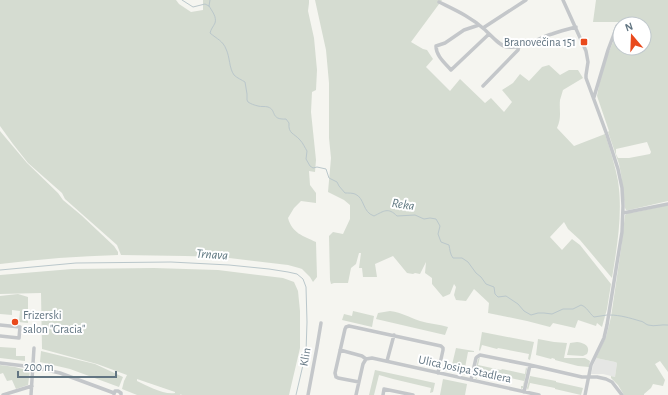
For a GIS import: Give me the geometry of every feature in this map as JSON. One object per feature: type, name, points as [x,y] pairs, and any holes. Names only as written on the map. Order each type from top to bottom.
[{"type":"street","points":[[483,28],[526,0]]},
{"type":"street","points":[[563,0],[588,55],[586,75],[587,81],[607,135],[618,169],[622,188],[622,232],[608,318],[604,338],[589,369],[585,395]]},
{"type":"street","points":[[439,2],[470,18],[507,48],[533,42],[552,34],[576,27]]},
{"type":"street","points":[[479,25],[464,30],[445,43],[436,46],[436,50],[440,58],[451,70],[489,34]]},
{"type":"street","points":[[594,97],[612,39]]},
{"type":"street","points":[[483,86],[518,50],[519,46]]},
{"type":"street","points":[[623,213],[668,204]]},
{"type":"street","name":"Klin","points":[[308,395],[321,323]]},
{"type":"street","points":[[0,326],[20,327],[19,338],[0,336]]},
{"type":"street","points":[[359,382],[338,378],[336,377],[335,373],[347,326],[441,346],[444,350],[438,373]]},
{"type":"street","points":[[387,361],[394,335]]},
{"type":"street","points":[[31,395],[34,348]]},
{"type":"street","name":"Ulica Josipa Stadlera","points":[[340,350],[362,356],[366,359],[372,358],[387,361],[539,395]]},
{"type":"street","points":[[471,380],[476,358],[480,355],[588,378],[597,377],[609,380],[622,395]]},
{"type":"street","points":[[357,395],[363,364],[366,359]]},
{"type":"street","points":[[0,363],[33,367],[68,376],[114,394],[118,391],[121,395]]},
{"type":"street","points":[[524,392],[530,365]]},
{"type":"street","points":[[3,395],[32,386]]},
{"type":"street","points":[[383,395],[384,389],[413,395]]},
{"type":"shaded area","points":[[0,0],[176,0],[179,4],[191,12],[203,10],[203,0],[309,0],[308,11],[314,38],[317,70],[316,90],[312,92],[311,112],[316,160],[315,172],[309,171],[310,185],[316,193],[316,203],[301,201],[294,208],[288,218],[295,231],[316,242],[317,277],[313,282],[302,269],[288,265],[221,257],[121,255],[117,245],[65,199],[62,193],[28,163],[0,126]]},
{"type":"shaded area","points":[[315,0],[442,0],[411,42],[427,50],[433,59],[426,67],[450,91],[460,79],[485,103],[491,98],[504,112],[512,102],[502,90],[513,83],[520,74],[529,81],[542,67],[549,65],[560,75],[569,70],[578,70],[583,78],[563,90],[560,100],[560,117],[557,128],[574,146],[605,134],[611,151],[618,181],[620,205],[619,230],[612,278],[580,240],[568,229],[564,222],[550,237],[562,250],[572,239],[580,245],[611,284],[607,309],[602,327],[597,323],[596,326],[578,320],[575,328],[553,323],[550,327],[488,313],[489,303],[474,289],[466,301],[456,300],[454,295],[456,287],[454,284],[450,294],[443,297],[432,284],[432,278],[425,273],[426,262],[420,274],[407,273],[393,256],[375,264],[377,277],[363,277],[362,268],[359,268],[361,253],[359,253],[356,264],[351,268],[348,283],[331,284],[329,236],[333,232],[343,234],[350,219],[350,205],[344,200],[328,192],[331,158],[329,138],[329,83],[326,50]]},
{"type":"shaded area","points":[[596,0],[668,0],[668,201],[629,210],[626,210],[625,208],[619,164],[597,96],[606,59],[612,44],[612,56],[652,56],[652,16],[612,16],[612,22],[593,22]],"holes":[[[647,142],[651,152],[650,154],[629,158],[618,158],[616,149]]]},
{"type":"shaded area","points":[[0,131],[27,163],[58,193],[63,200],[114,246],[118,252],[118,255],[59,258],[0,264]]},
{"type":"shaded area","points":[[668,205],[668,372],[660,361],[655,364],[665,380],[663,386],[653,384],[644,395],[624,395],[618,385],[611,378],[611,376],[615,377],[617,363],[596,358],[606,337],[611,317],[625,215],[628,213]]},
{"type":"shaded area","points":[[154,268],[218,270],[283,278],[294,282],[298,291],[300,311],[300,348],[289,395],[137,395],[122,389],[127,375],[97,364],[42,349],[41,293],[0,294],[0,275],[72,269]],"holes":[[[137,379],[175,392],[166,393],[151,388],[137,381]]]},
{"type":"shaded area","points":[[18,294],[28,297],[28,323],[19,322],[20,311],[12,310],[12,315],[0,314],[0,296]]},
{"type":"shaded area","points":[[353,311],[374,316],[372,327],[342,320],[344,314],[352,316]]},
{"type":"shaded area","points":[[390,311],[423,322],[448,327],[445,335],[376,319],[378,313]]},
{"type":"shaded area","points":[[482,332],[534,342],[530,360],[528,359],[529,354],[482,345],[480,351]]},
{"type":"shaded area","points":[[538,339],[567,343],[564,358],[585,358],[590,361],[589,367],[578,366],[536,355]]},
{"type":"shaded area","points":[[577,342],[584,344],[587,347],[587,354],[583,356],[567,355],[570,343]]},
{"type":"shaded area","points":[[0,347],[16,348],[16,356],[25,356],[25,361],[0,358]]},
{"type":"shaded area","points":[[456,348],[474,351],[468,352],[464,373],[466,373],[466,375],[442,370],[442,367],[451,369]]},
{"type":"shaded area","points":[[41,351],[95,364],[123,377],[119,387],[70,369],[40,362]]},
{"type":"shaded area","points":[[480,357],[478,365],[525,374],[526,367],[527,369],[523,388],[521,389],[521,386],[523,386],[524,381],[501,376],[477,372],[477,379],[475,378],[474,376],[478,359]]},
{"type":"shaded area","points":[[596,358],[617,363],[615,377],[603,374],[591,374]]},
{"type":"shaded area","points":[[0,365],[30,371],[28,385],[16,389],[12,380],[7,381],[3,373],[0,374]]},
{"type":"shaded area","points":[[375,370],[435,383],[433,392],[430,393],[431,388],[379,375],[374,395],[369,395]]},
{"type":"shaded area","points":[[530,376],[583,388],[581,395],[530,383],[528,390],[527,388]]},
{"type":"shaded area","points":[[443,379],[467,384],[465,395],[440,395]]},
{"type":"waterway","points":[[182,0],[193,7],[205,4],[209,6]]},
{"type":"waterway","name":"Reka","points":[[209,6],[210,0]]},
{"type":"waterway","name":"Reka","points":[[209,6],[215,19],[215,23],[210,33],[225,46],[234,75],[245,82],[248,102],[258,106],[271,108],[278,118],[286,119],[289,123],[290,131],[301,141],[307,151],[306,159],[310,166],[313,168],[317,167],[326,169],[329,178],[337,182],[345,193],[353,193],[358,196],[370,214],[374,216],[383,211],[388,211],[397,216],[415,215],[424,219],[436,219],[440,226],[438,234],[441,242],[449,245],[453,258],[462,258],[468,262],[486,284],[494,287],[495,294],[498,297],[506,296],[531,315],[538,313],[552,314],[563,309],[573,309],[581,305],[585,307],[594,317],[607,315]]},
{"type":"waterway","name":"Trnava","points":[[0,270],[76,263],[171,262],[229,265],[269,269],[297,274],[303,279],[306,287],[307,322],[306,352],[296,395]]},
{"type":"waterway","name":"Reka","points":[[610,315],[642,321],[651,326],[668,325]]},
{"type":"place","name":"Branovečina 151","points":[[584,42]]},
{"type":"place","name":"Frizerski salon \"Gracia\"","points":[[15,322]]}]
